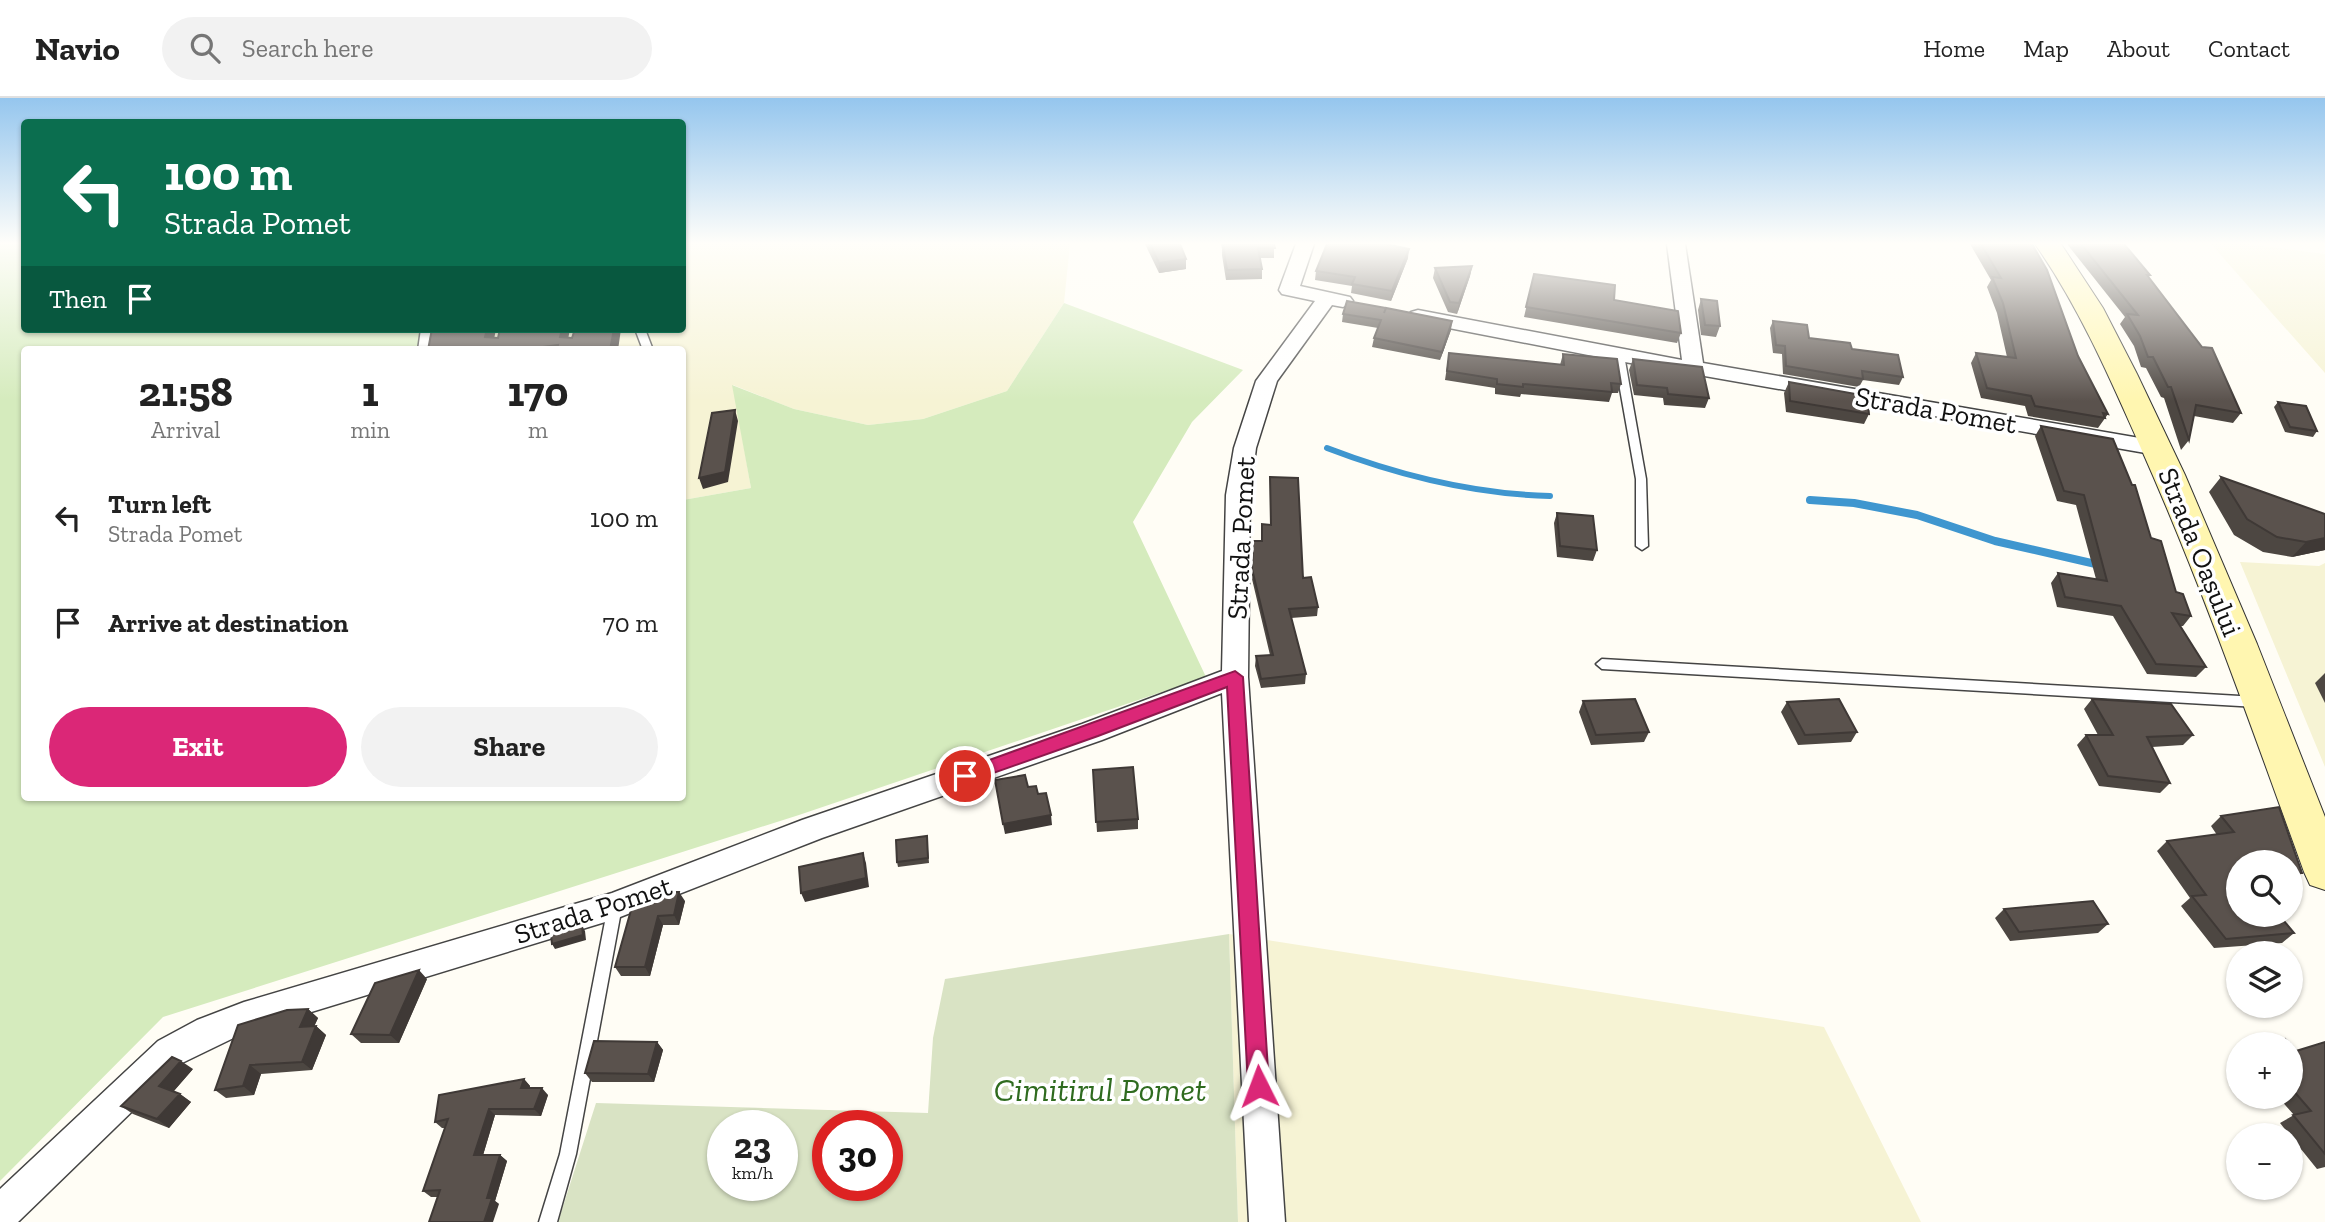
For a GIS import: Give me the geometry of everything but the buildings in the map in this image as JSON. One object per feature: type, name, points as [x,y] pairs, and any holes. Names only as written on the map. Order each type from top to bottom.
[{"type":"main road","name":"Strada Oașului","points":[[2083,296],[2111,346],[2191,525],[2325,872]]},
{"type":"street","points":[[1320,296],[1367,306]]},
{"type":"street","points":[[1683,296],[1693,368]]},
{"type":"street","name":"Strada Pomet","points":[[1267,1222],[1235,677],[1238,495],[1245,448],[1267,381],[1328,298]]},
{"type":"street","name":"Strada Pomet","points":[[1394,311],[1619,355],[2157,448]]},
{"type":"street","name":"Strada Pomet","points":[[0,1214],[170,1052],[209,1031],[244,1017],[615,906],[812,829],[1092,732],[1235,677]]},
{"type":"lane","points":[[1619,355],[1641,480],[1642,546]]},
{"type":"lane","points":[[1602,664],[2260,703]]},
{"type":"lane","points":[[548,1222],[568,1154],[615,906]]},
{"type":"shaded area","points":[[686,296],[1065,296],[1064,303],[1007,391],[923,419],[868,425],[794,409],[733,385],[751,488],[686,499],[686,346],[428,346],[430,333],[686,333]]},
{"type":"shaded area","points":[[2257,296],[2325,296],[2325,373]]},
{"type":"shaded area","points":[[2240,562],[2319,566],[2325,563],[2325,767]]},
{"type":"shaded area","points":[[1229,934],[1824,1027],[1921,1222],[1238,1222]]},
{"type":"green space","points":[[0,296],[21,296],[21,333],[430,333],[428,346],[21,346],[21,801],[686,801],[686,499],[751,488],[732,385],[794,409],[868,425],[923,419],[1007,391],[1064,303],[1243,370],[1192,422],[1133,522],[1206,677],[799,815],[163,1017],[0,1181]]},
{"type":"green space","name":"Cimitirul Pomet","points":[[1229,934],[1238,1222],[558,1222],[596,1103],[828,1110],[812,1110],[812,1201],[903,1201],[903,1112],[928,1113],[933,1038],[945,979]]},
{"type":"waterway","points":[[1327,448],[1437,482],[1493,492],[1550,496]]},
{"type":"waterway","points":[[1810,500],[1854,503],[1917,515],[1995,541],[2100,565]]},
{"type":"route","points":[[965,776],[1092,732],[1235,677],[1259,1086]]}]
